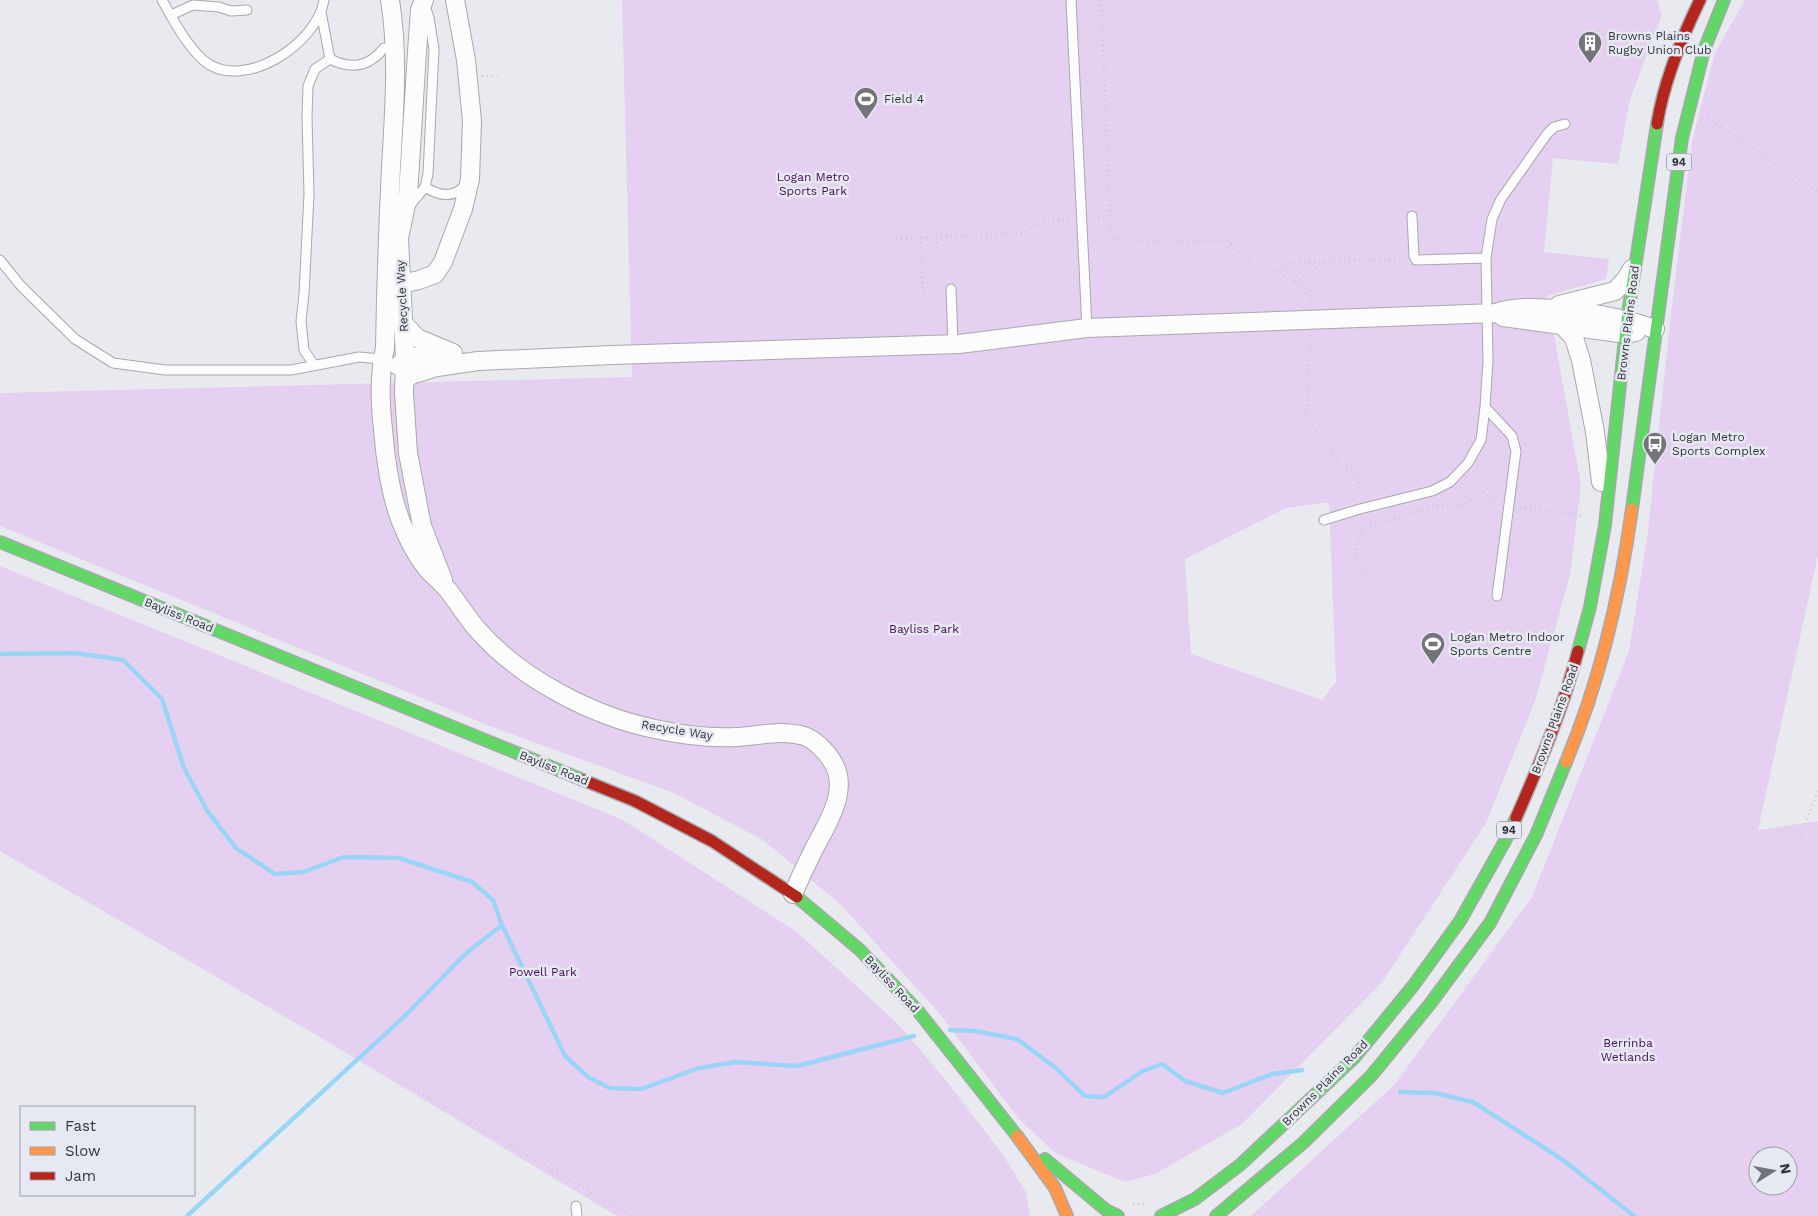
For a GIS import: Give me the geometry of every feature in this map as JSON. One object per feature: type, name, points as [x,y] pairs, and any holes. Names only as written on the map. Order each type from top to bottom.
[{"type":"main road","name":"Browns Plains Road","points":[[1161,1216],[1194,1199],[1240,1165],[1354,1058],[1413,986],[1460,921],[1505,841],[1541,762],[1570,681],[1590,607],[1605,525],[1627,327],[1660,105],[1686,28],[1700,0]]},
{"type":"main road","name":"Browns Plains Road","points":[[1216,1216],[1303,1143],[1377,1069],[1430,1004],[1490,923],[1536,834],[1577,736],[1607,643],[1628,536],[1682,138],[1704,50],[1724,0]]},
{"type":"main road","name":"Bayliss Road","points":[[0,542],[635,801],[712,841],[793,894],[860,950],[918,1011],[1015,1133],[1055,1188],[1067,1216]]},
{"type":"main road","name":"Bayliss Road","points":[[1015,1133],[1094,1201],[1118,1216]]},
{"type":"street","points":[[382,359],[379,347],[374,290],[384,91],[385,17],[389,0]]},
{"type":"street","points":[[382,359],[385,348],[387,246],[395,82],[395,49],[389,0]]},
{"type":"street","points":[[401,284],[435,274],[443,262],[457,226],[470,179],[472,121],[466,60],[455,0]]},
{"type":"street","name":"Recycle Way","points":[[424,1],[420,10],[408,195],[399,238],[405,359],[404,381],[408,453],[422,526],[446,588]]},
{"type":"street","points":[[400,519],[399,479],[393,430],[393,378],[395,368],[405,359],[422,356],[471,360],[954,344],[1087,328],[1491,313],[1505,309],[1548,308],[1615,291],[1626,280],[1636,260]]},
{"type":"street","points":[[1548,308],[1627,327]]},
{"type":"street","points":[[1491,313],[1505,318],[1562,325],[1655,329]]},
{"type":"street","points":[[403,324],[417,338],[471,360]]},
{"type":"street","points":[[1562,325],[1574,338],[1581,360],[1595,432],[1605,525]]},
{"type":"street","name":"Recycle Way","points":[[382,359],[381,409],[384,440],[389,474],[400,519],[416,552],[429,571],[446,588],[478,629],[514,663],[544,685],[616,718],[655,729],[707,737],[793,733],[806,736],[819,746],[833,762],[840,784],[835,809],[793,894]]},
{"type":"street","points":[[404,381],[411,375],[471,360]]},
{"type":"lane","points":[[162,0],[180,31],[204,60],[233,72],[259,68],[287,52],[316,24],[324,0]]},
{"type":"lane","points":[[1071,0],[1087,328]]},
{"type":"lane","points":[[404,212],[425,187],[428,174],[434,49],[424,1]]},
{"type":"lane","points":[[170,15],[193,5],[219,6],[231,11],[247,10]]},
{"type":"lane","points":[[320,12],[330,59]]},
{"type":"lane","points":[[330,59],[346,65],[368,63],[384,48]]},
{"type":"lane","points":[[314,366],[304,350],[301,321],[309,194],[308,86],[315,69],[330,59]]},
{"type":"lane","points":[[1324,520],[1432,491],[1450,482],[1468,463],[1481,440],[1485,407],[1491,313],[1486,258],[1492,218],[1501,199],[1547,134],[1554,127],[1565,124]]},
{"type":"lane","points":[[425,187],[441,195],[451,195],[461,191],[470,179]]},
{"type":"lane","points":[[1412,216],[1416,260],[1486,258]]},
{"type":"lane","points":[[0,260],[21,286],[75,339],[113,363],[165,370],[291,370],[359,357],[382,359]]},
{"type":"lane","points":[[951,289],[954,344]]},
{"type":"lane","points":[[1485,407],[1512,436],[1516,452],[1497,596]]},
{"type":"lane","points":[[576,1206],[577,1216]]},
{"type":"path","points":[[1101,0],[1111,238],[1164,243],[1226,240],[1260,272],[1279,272],[1310,291],[1310,311]]},
{"type":"path","points":[[1690,107],[1818,192]]},
{"type":"path","points":[[1091,217],[1110,216]]},
{"type":"path","points":[[891,239],[1023,233],[1043,222],[1071,218]]},
{"type":"path","points":[[1230,244],[1245,232]]},
{"type":"path","points":[[920,237],[923,290],[931,290]]},
{"type":"path","points":[[936,237],[937,260]]},
{"type":"path","points":[[1276,272],[1287,263],[1415,258]]},
{"type":"path","points":[[1295,282],[1328,262]]},
{"type":"path","points":[[1311,329],[1305,417],[1309,425],[1325,438],[1340,464],[1357,476],[1360,500]]},
{"type":"path","points":[[1363,528],[1435,506],[1462,506],[1482,492],[1492,502],[1586,516]]},
{"type":"path","points":[[1362,522],[1363,528],[1356,546],[1355,560],[1360,572],[1367,574]]},
{"type":"path","points":[[1798,844],[1818,790]]},
{"type":"path","points":[[397,1078],[632,1216]]},
{"type":"path","points":[[1129,1203],[1135,1205],[1154,1204]]},
{"type":"green space","name":"Bayliss Park","points":[[622,0],[1657,0],[1662,15],[1630,99],[1618,164],[1553,158],[1544,252],[1609,259],[1606,279],[1547,296],[1581,485],[1570,575],[1535,701],[1486,823],[1383,981],[1242,1124],[1155,1174],[1125,1182],[1055,1153],[1019,1119],[940,1014],[840,904],[763,840],[674,793],[495,728],[0,526],[0,393],[632,377]],"holes":[[[1329,502],[1336,682],[1322,700],[1191,654],[1185,559],[1286,508]]]},
{"type":"green space","name":"Berrinba Wetlands","points":[[1745,0],[1818,0],[1818,555],[1758,830],[1818,821],[1818,1216],[1251,1216],[1395,1084],[1532,897],[1629,651],[1647,539],[1692,141],[1715,53]]},
{"type":"green space","name":"Powell Park","points":[[0,566],[623,820],[797,932],[897,1023],[945,1079],[1003,1155],[1026,1192],[1030,1216],[617,1216],[323,1039],[0,851]]},
{"type":"waterway","points":[[0,654],[76,653],[123,660],[162,699],[184,768],[208,812],[236,848],[275,874],[303,872],[344,857],[399,858],[472,882],[493,900],[502,925],[565,1056],[588,1077],[610,1088],[641,1089],[699,1068],[736,1062],[797,1066],[914,1036]]},
{"type":"waterway","points":[[187,1216],[407,1014],[464,955],[502,925]]},
{"type":"waterway","points":[[950,1030],[975,1031],[1017,1039],[1057,1069],[1085,1096],[1104,1097],[1141,1072],[1162,1064],[1185,1081],[1223,1093],[1272,1074],[1302,1070]]},
{"type":"waterway","points":[[1400,1092],[1435,1093],[1473,1102],[1563,1160],[1634,1216]]},
{"type":"traffic: fast","points":[[1632,509],[1682,138],[1704,50],[1724,0]]},
{"type":"traffic: fast","points":[[1578,651],[1590,607],[1605,525],[1627,320],[1657,124]]},
{"type":"traffic: fast","points":[[0,542],[583,780]]},
{"type":"traffic: fast","points":[[1216,1216],[1303,1143],[1371,1076],[1430,1004],[1490,923],[1536,835],[1566,762]]},
{"type":"traffic: fast","points":[[1161,1216],[1195,1199],[1240,1165],[1354,1058],[1413,986],[1460,921],[1516,818]]},
{"type":"traffic: fast","points":[[797,897],[860,950],[918,1011],[1017,1136]]},
{"type":"traffic: fast","points":[[1045,1159],[1106,1210],[1118,1216]]},
{"type":"traffic: slow","points":[[1566,762],[1599,669],[1615,606],[1632,509]]},
{"type":"traffic: slow","points":[[1017,1136],[1055,1188],[1067,1216]]},
{"type":"traffic: jam","points":[[1657,124],[1674,60],[1700,0]]},
{"type":"traffic: jam","points":[[1516,818],[1558,715],[1578,651]]},
{"type":"traffic: jam","points":[[583,780],[635,801],[712,841],[797,897]]},
{"type":"place","name":"Browns Plains Rugby Union Club","points":[[1590,64]]},
{"type":"place","name":"Field 4","points":[[866,120]]},
{"type":"place","name":"Logan Metro Sports Complex","points":[[1655,465]]},
{"type":"place","name":"Logan Metro Indoor Sports Centre","points":[[1433,665]]},
{"type":"park label","name":"Logan Metro Sports Park","points":[[813,184]]}]
